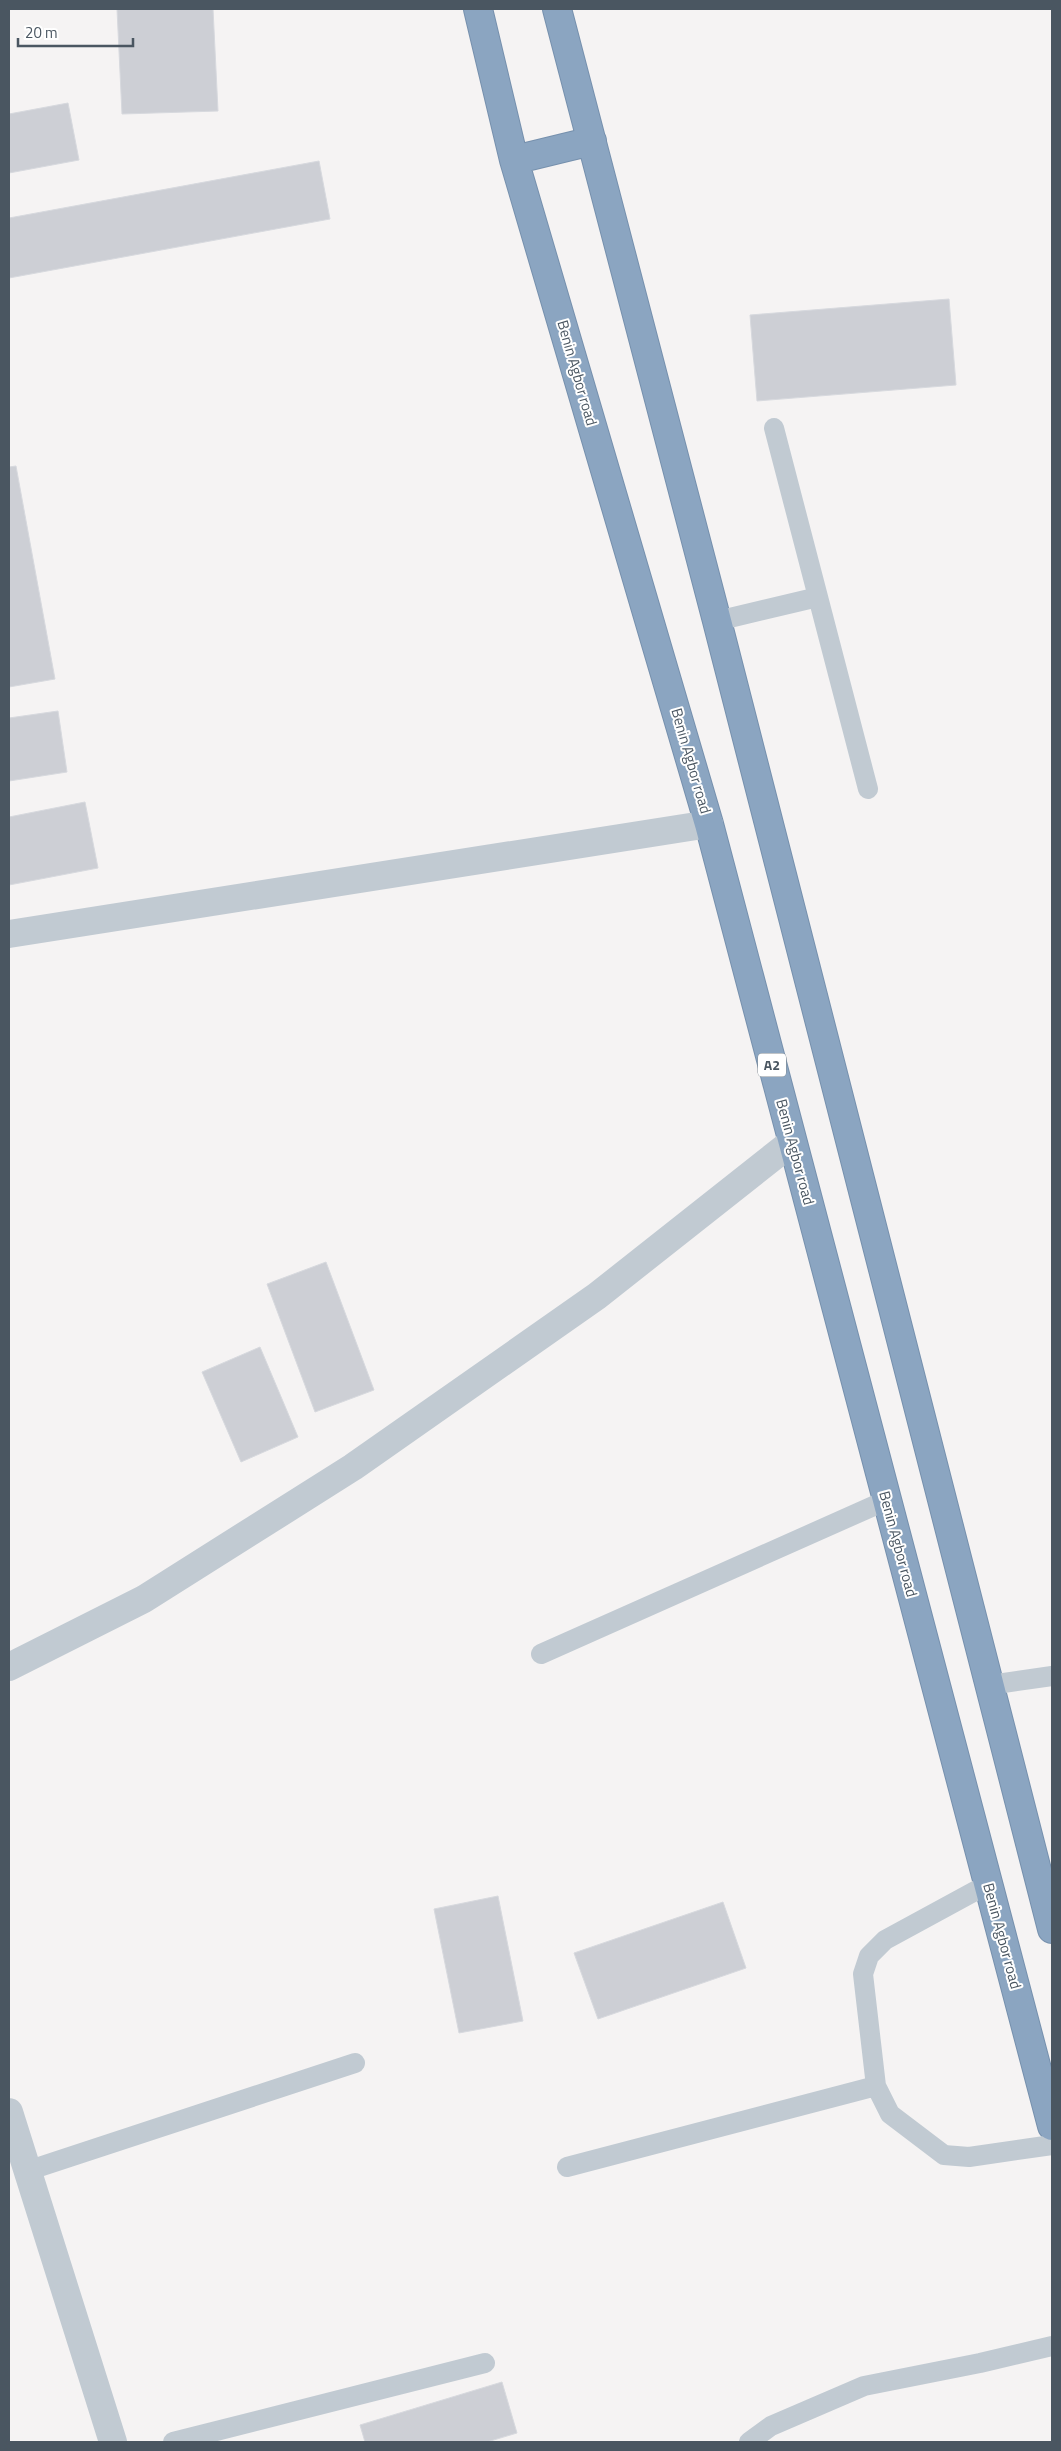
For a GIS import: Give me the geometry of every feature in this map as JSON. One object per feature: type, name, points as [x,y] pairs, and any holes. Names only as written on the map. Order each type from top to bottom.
[{"type":"highway","name":"Benin Agbor road","points":[[478,9],[514,160],[709,824],[1052,2126]]},
{"type":"highway","points":[[557,9],[718,621],[1052,1929]]},
{"type":"highway","points":[[514,160],[592,141]]},
{"type":"street","points":[[9,934],[709,824]]},
{"type":"street","points":[[9,1667],[144,1599],[353,1467],[597,1296],[792,1142]]},
{"type":"street","points":[[9,2112],[113,2442]]},
{"type":"lane","points":[[774,428],[868,789]]},
{"type":"lane","points":[[718,621],[818,596]]},
{"type":"lane","points":[[541,1654],[887,1500]]},
{"type":"lane","points":[[990,1685],[1052,1676]]},
{"type":"lane","points":[[988,1884],[885,1940],[869,1956],[863,1974],[876,2086],[890,2114],[944,2155],[969,2157],[1052,2145]]},
{"type":"lane","points":[[27,2170],[355,2063]]},
{"type":"lane","points":[[567,2167],[876,2086]]},
{"type":"lane","points":[[749,2442],[771,2426],[864,2386],[980,2364],[1052,2346]]},
{"type":"lane","points":[[173,2442],[485,2363]]},
{"type":"building","points":[[117,9],[213,9],[218,111],[122,114]]},
{"type":"building","points":[[68,103],[79,160],[9,173],[9,114]]},
{"type":"building","points":[[319,161],[330,219],[9,278],[9,218]]},
{"type":"building","points":[[949,299],[956,385],[757,401],[750,315]]},
{"type":"building","points":[[16,466],[55,679],[9,687],[9,467]]},
{"type":"building","points":[[58,711],[67,772],[9,781],[9,718]]},
{"type":"building","points":[[85,802],[98,868],[9,885],[9,817]]},
{"type":"building","points":[[326,1262],[374,1390],[315,1412],[267,1284]]},
{"type":"building","points":[[260,1347],[298,1437],[241,1462],[202,1372]]},
{"type":"building","points":[[498,1896],[523,2021],[459,2033],[434,1909]]},
{"type":"building","points":[[723,1902],[746,1968],[598,2019],[574,1953]]},
{"type":"building","points":[[502,2382],[517,2433],[487,2442],[365,2442],[360,2425]]}]
